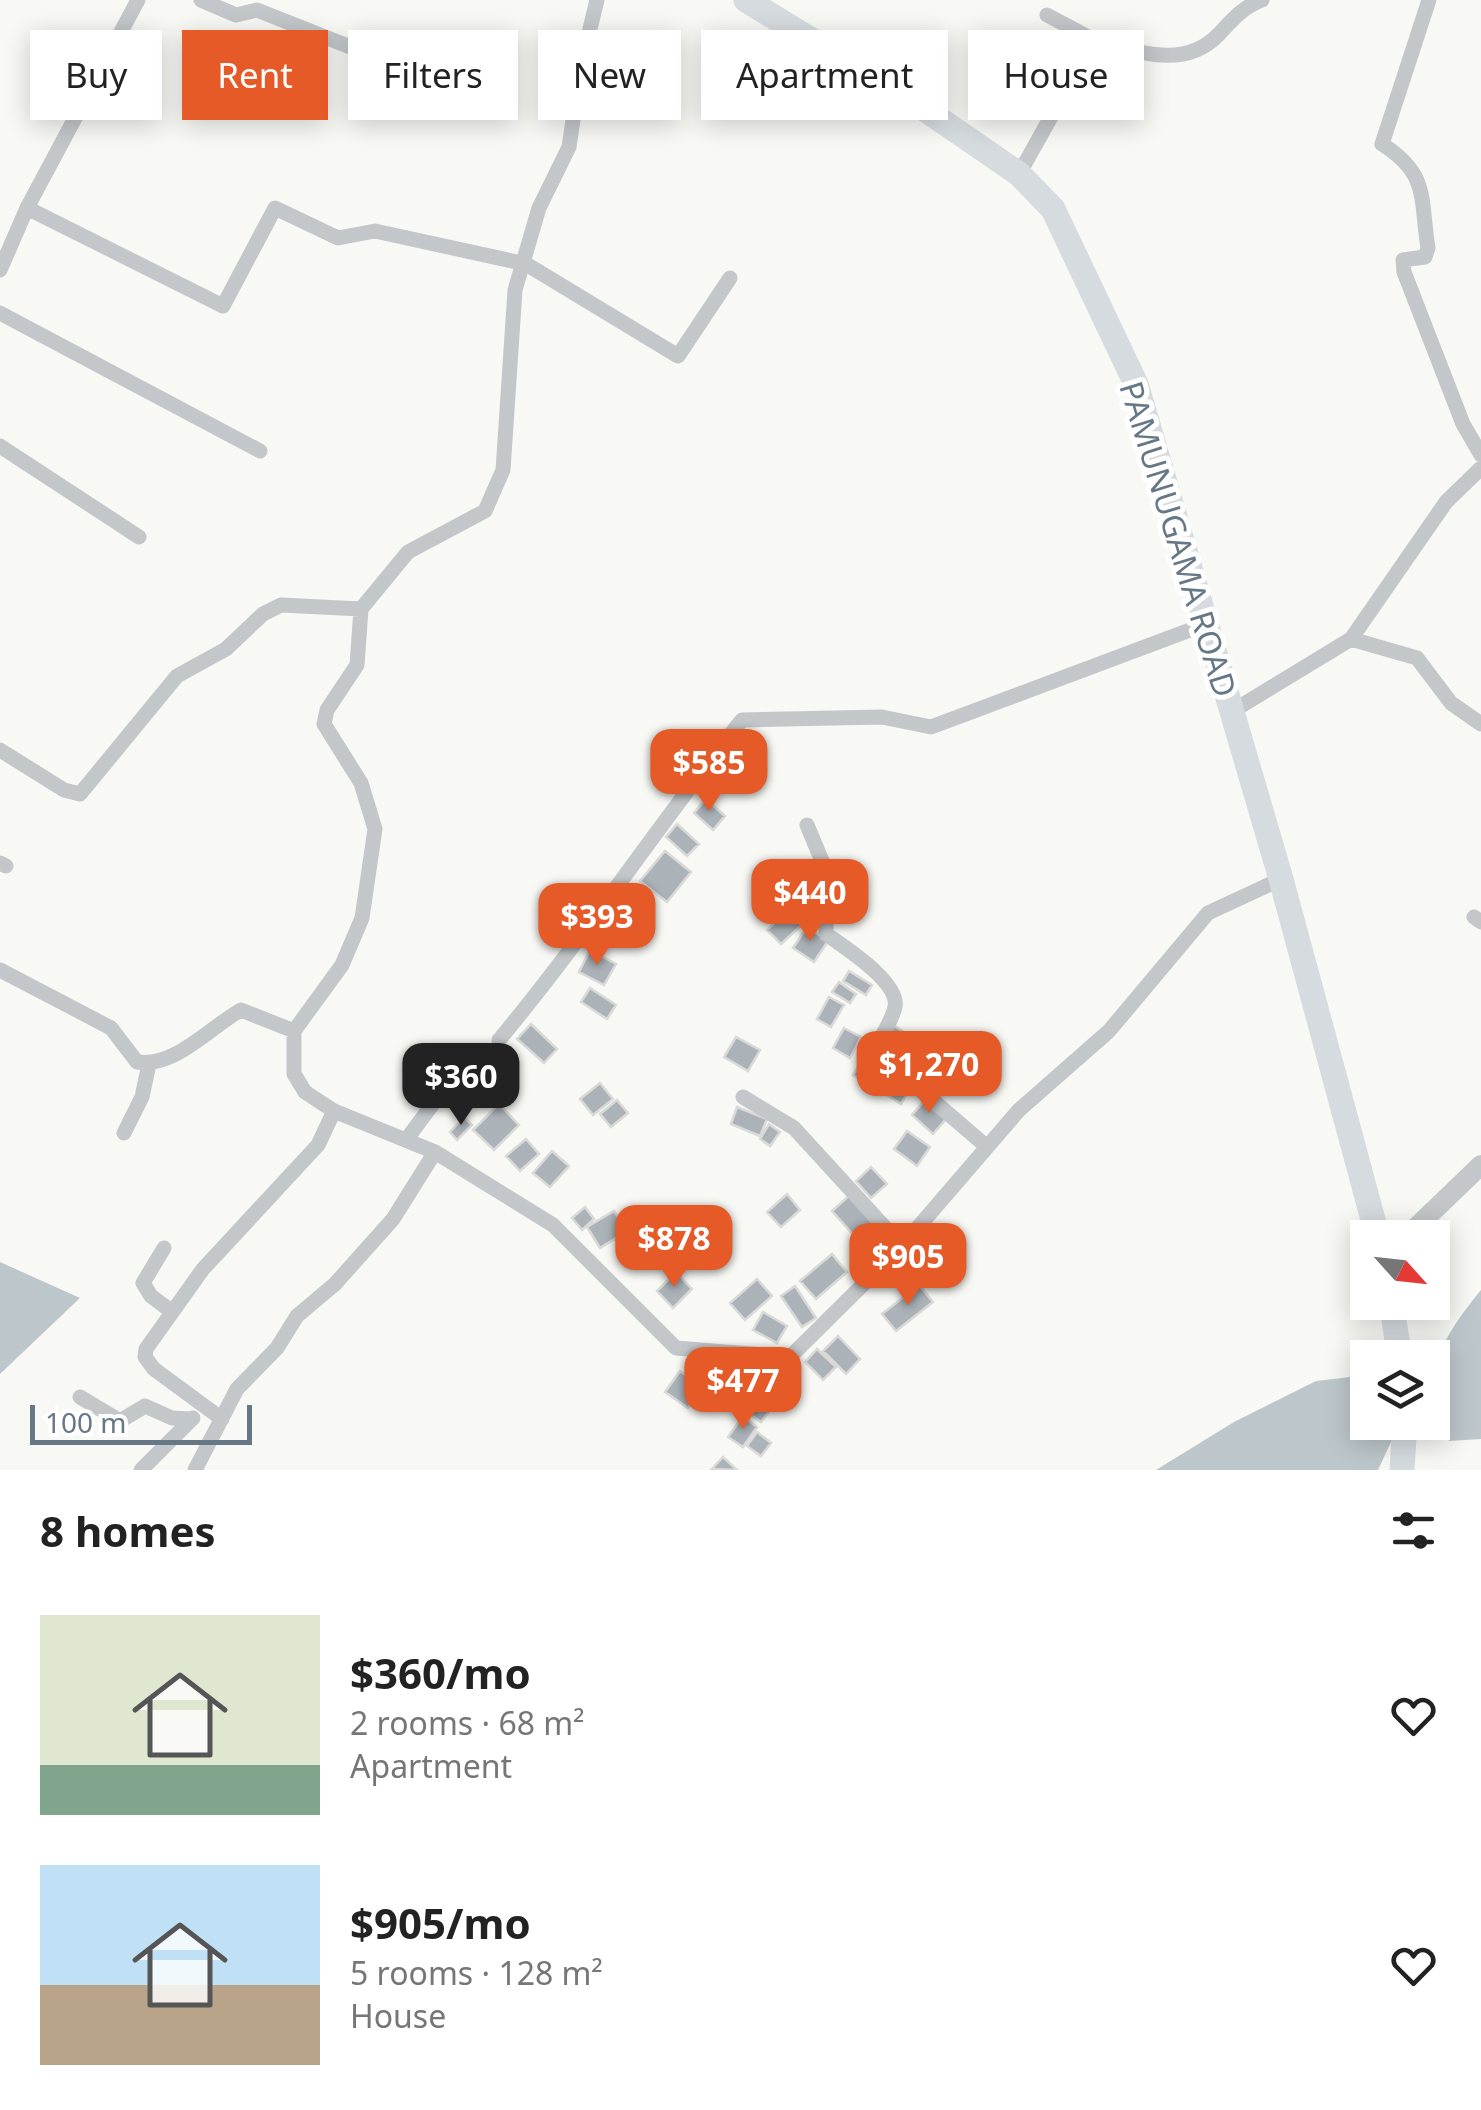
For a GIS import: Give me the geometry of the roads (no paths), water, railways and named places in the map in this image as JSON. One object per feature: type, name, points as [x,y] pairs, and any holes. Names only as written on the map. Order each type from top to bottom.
[{"type":"main road","name":"PAMUNUGAMA ROAD","points":[[746,0],[1019,174],[1053,208],[1136,384],[1282,879],[1373,1220]]},
{"type":"street","points":[[0,270],[27,208],[138,0]]},
{"type":"street","points":[[201,0],[236,15],[254,8],[348,46]]},
{"type":"street","points":[[597,0],[581,66],[569,147],[539,208],[526,264],[515,290],[503,470],[485,511],[408,552],[361,609],[356,665],[327,710],[324,724],[361,783],[374,816],[362,918],[342,965],[294,1031],[294,1074],[305,1092],[334,1112],[435,1152],[552,1225],[676,1348],[790,1357],[902,1246],[1019,1110],[1109,1031],[1208,912],[1282,879]]},
{"type":"street","points":[[1429,0],[1382,144],[1406,159],[1419,176],[1428,248],[1425,257],[1403,260],[1403,266],[1463,424],[1481,455]]},
{"type":"street","points":[[1144,52],[1181,56],[1199,52],[1256,1]]},
{"type":"street","points":[[1048,16],[1075,30]]},
{"type":"street","points":[[1019,174],[1049,120]]},
{"type":"street","points":[[27,208],[222,306],[275,208],[338,238],[375,230],[526,264],[678,356],[730,278]]},
{"type":"street","points":[[0,313],[260,451]]},
{"type":"street","points":[[0,446],[139,538]]},
{"type":"street","points":[[1231,712],[1351,639],[1446,502],[1481,468]]},
{"type":"street","points":[[0,750],[64,790],[80,794],[176,676],[226,649],[263,614],[281,605],[361,609]]},
{"type":"street","points":[[499,1040],[562,966],[662,821],[742,720],[882,717],[931,728],[1206,624]]},
{"type":"street","points":[[1351,639],[1417,658],[1451,703],[1481,724]]},
{"type":"street","points":[[807,825],[827,873],[826,934],[880,974],[894,996],[896,1006],[874,1050],[986,1146]]},
{"type":"street","points":[[0,970],[111,1028],[132,1058],[150,1064],[173,1056],[241,1010],[294,1031]]},
{"type":"street","points":[[124,1133],[142,1097],[150,1064]]},
{"type":"street","points":[[406,1140],[447,1086]]},
{"type":"street","points":[[743,1098],[794,1128],[902,1246]]},
{"type":"street","points":[[198,1414],[145,1357],[171,1311],[203,1268],[318,1145],[334,1112]]},
{"type":"street","points":[[194,1470],[237,1389],[277,1348],[296,1316],[336,1284],[393,1218],[435,1152]]},
{"type":"street","points":[[1423,1220],[1481,1165]]},
{"type":"street","points":[[164,1248],[143,1283],[150,1296],[171,1311]]},
{"type":"street","points":[[80,1396],[120,1422],[145,1406],[172,1418],[198,1414],[222,1418]]},
{"type":"street","points":[[141,1470],[198,1414]]}]
